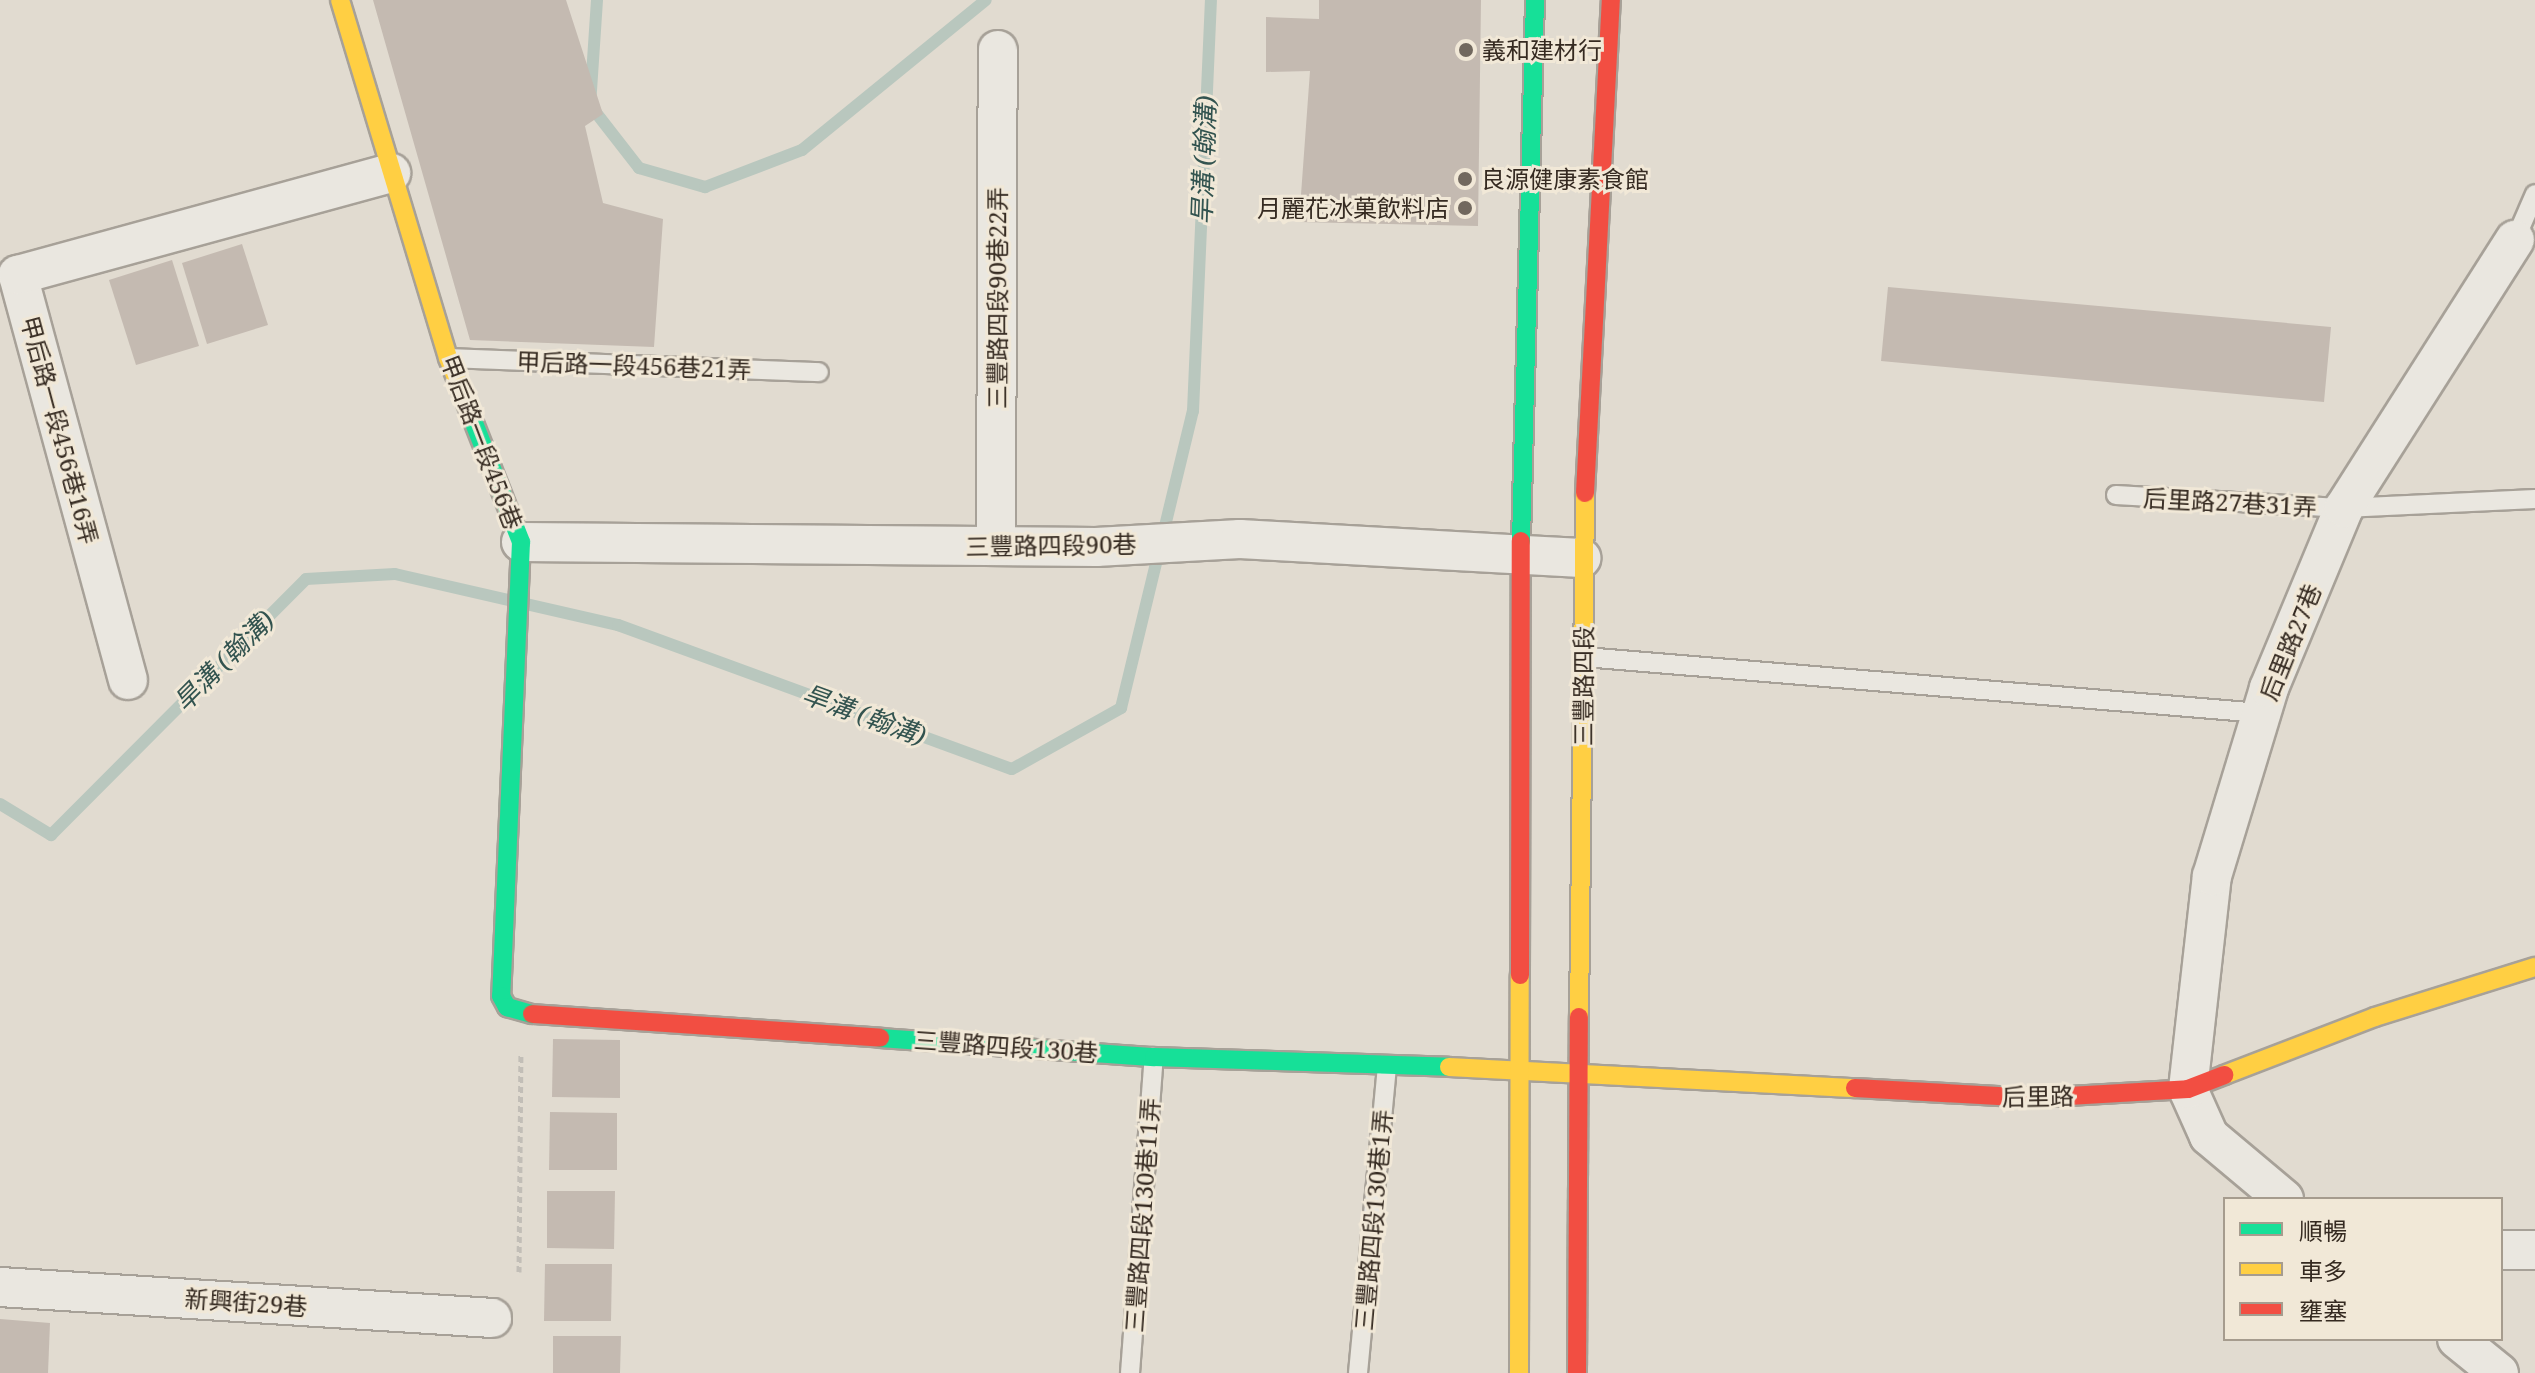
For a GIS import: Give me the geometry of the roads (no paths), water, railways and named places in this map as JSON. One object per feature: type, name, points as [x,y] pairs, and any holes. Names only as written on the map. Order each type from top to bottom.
[{"type":"street","name":"甲后路一段456巷","points":[[340,0],[448,358],[521,542],[501,996],[507,1007],[521,1013]]},
{"type":"street","points":[[1519,1373],[1521,555],[1535,0]]},
{"type":"street","name":"三豐路四段","points":[[1577,1373],[1584,657],[1581,558],[1611,0]]},
{"type":"street","name":"三豐路四段90巷22弄","points":[[996,546],[998,50]]},
{"type":"street","name":"甲后路一段456巷16弄","points":[[128,680],[18,275],[391,173]]},
{"type":"street","name":"后里路27巷","points":[[2188,1089],[2212,876],[2261,713],[2344,508],[2515,240]]},
{"type":"street","name":"三豐路四段90巷","points":[[521,542],[996,546],[1240,539],[1581,558]]},
{"type":"street","name":"后里路","points":[[1520,1070],[2034,1098],[2188,1089],[2375,1017],[2535,967]]},
{"type":"street","name":"三豐路四段130巷","points":[[521,1013],[1154,1057],[1520,1070]]},
{"type":"street","points":[[2188,1089],[2209,1136],[2282,1197]]},
{"type":"street","points":[[2503,1250],[2535,1250]]},
{"type":"street","name":"新興街29巷","points":[[0,1287],[492,1318]]},
{"type":"street","points":[[2459,1341],[2499,1373]]},
{"type":"lane","points":[[2515,240],[2535,194]]},
{"type":"lane","name":"甲后路一段456巷21弄","points":[[448,358],[819,372]]},
{"type":"lane","name":"后里路27巷31弄","points":[[2116,495],[2344,508],[2535,499]]},
{"type":"lane","points":[[1584,657],[2261,713]]},
{"type":"lane","name":"三豐路四段130巷11弄","points":[[1130,1373],[1154,1057]]},
{"type":"lane","name":"三豐路四段130巷1弄","points":[[1358,1373],[1387,1066]]},
{"type":"waterway","name":"旱溝 (翰溝)","points":[[597,0],[590,105],[639,168],[705,187],[802,150],[986,0]]},
{"type":"waterway","name":"旱溝 (翰溝)","points":[[0,804],[51,835],[306,579],[395,574],[618,625],[1012,769],[1121,708],[1193,411],[1211,0]]},
{"type":"place","name":"義和建材行","points":[[1466,50]]},
{"type":"place","name":"良源健康素食館","points":[[1465,179]]},
{"type":"place","name":"月麗花冰菓飲料店","points":[[1465,208]]}]
